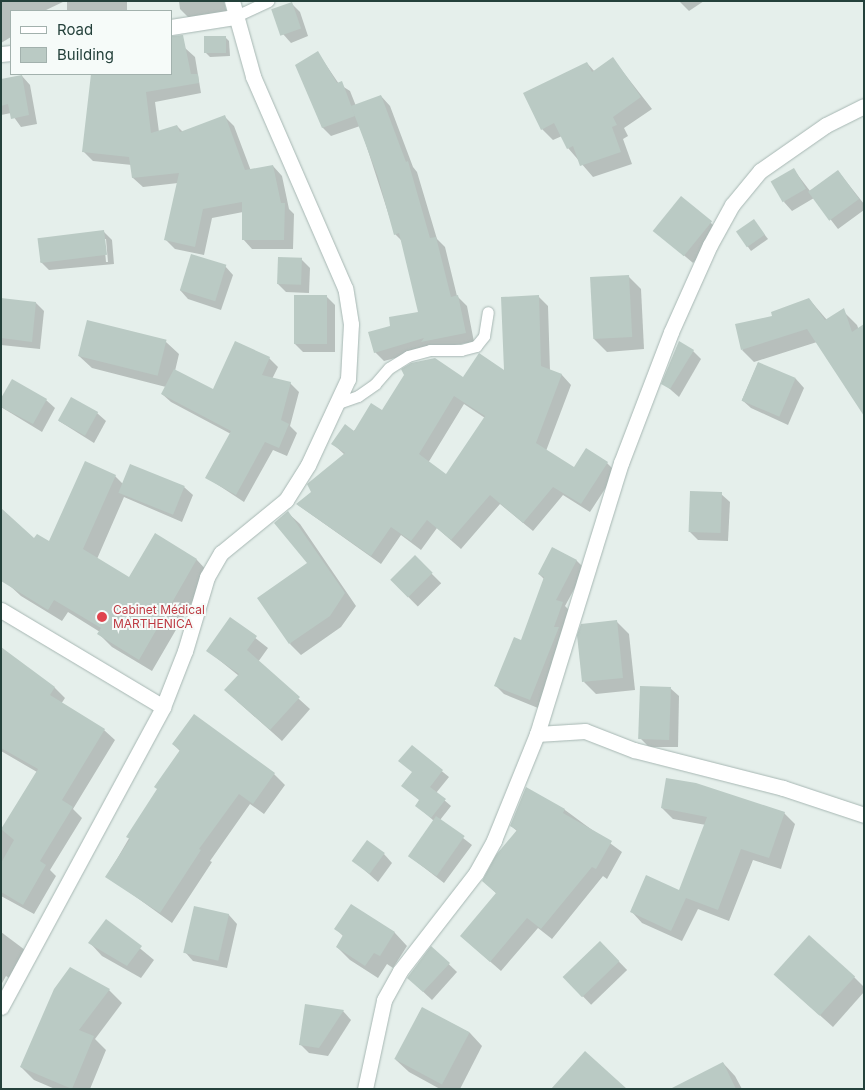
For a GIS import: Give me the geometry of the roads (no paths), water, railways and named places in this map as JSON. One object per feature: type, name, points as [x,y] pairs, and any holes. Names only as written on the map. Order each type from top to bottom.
[{"type":"street","points":[[1,1007],[163,707],[185,651],[207,577],[221,554],[286,500],[308,465],[348,379],[351,324],[345,288],[253,76],[234,17],[232,1]]},
{"type":"street","points":[[172,27],[234,17]]},
{"type":"street","points":[[365,1089],[384,1000],[400,971],[476,873],[494,840],[538,734],[621,463],[671,332],[710,245],[732,205],[760,171],[826,125],[864,106]]},
{"type":"street","points":[[1,610],[163,707]]},
{"type":"street","points":[[538,734],[585,731],[634,750],[783,788],[864,815]]},
{"type":"lane","points":[[234,17],[268,1]]},
{"type":"lane","points":[[338,404],[358,396],[375,384],[389,368],[408,356],[430,350],[461,350],[476,346],[484,336],[488,312]]},
{"type":"place","name":"Cabinet Médical MARTHENICA","points":[[102,617]]}]
